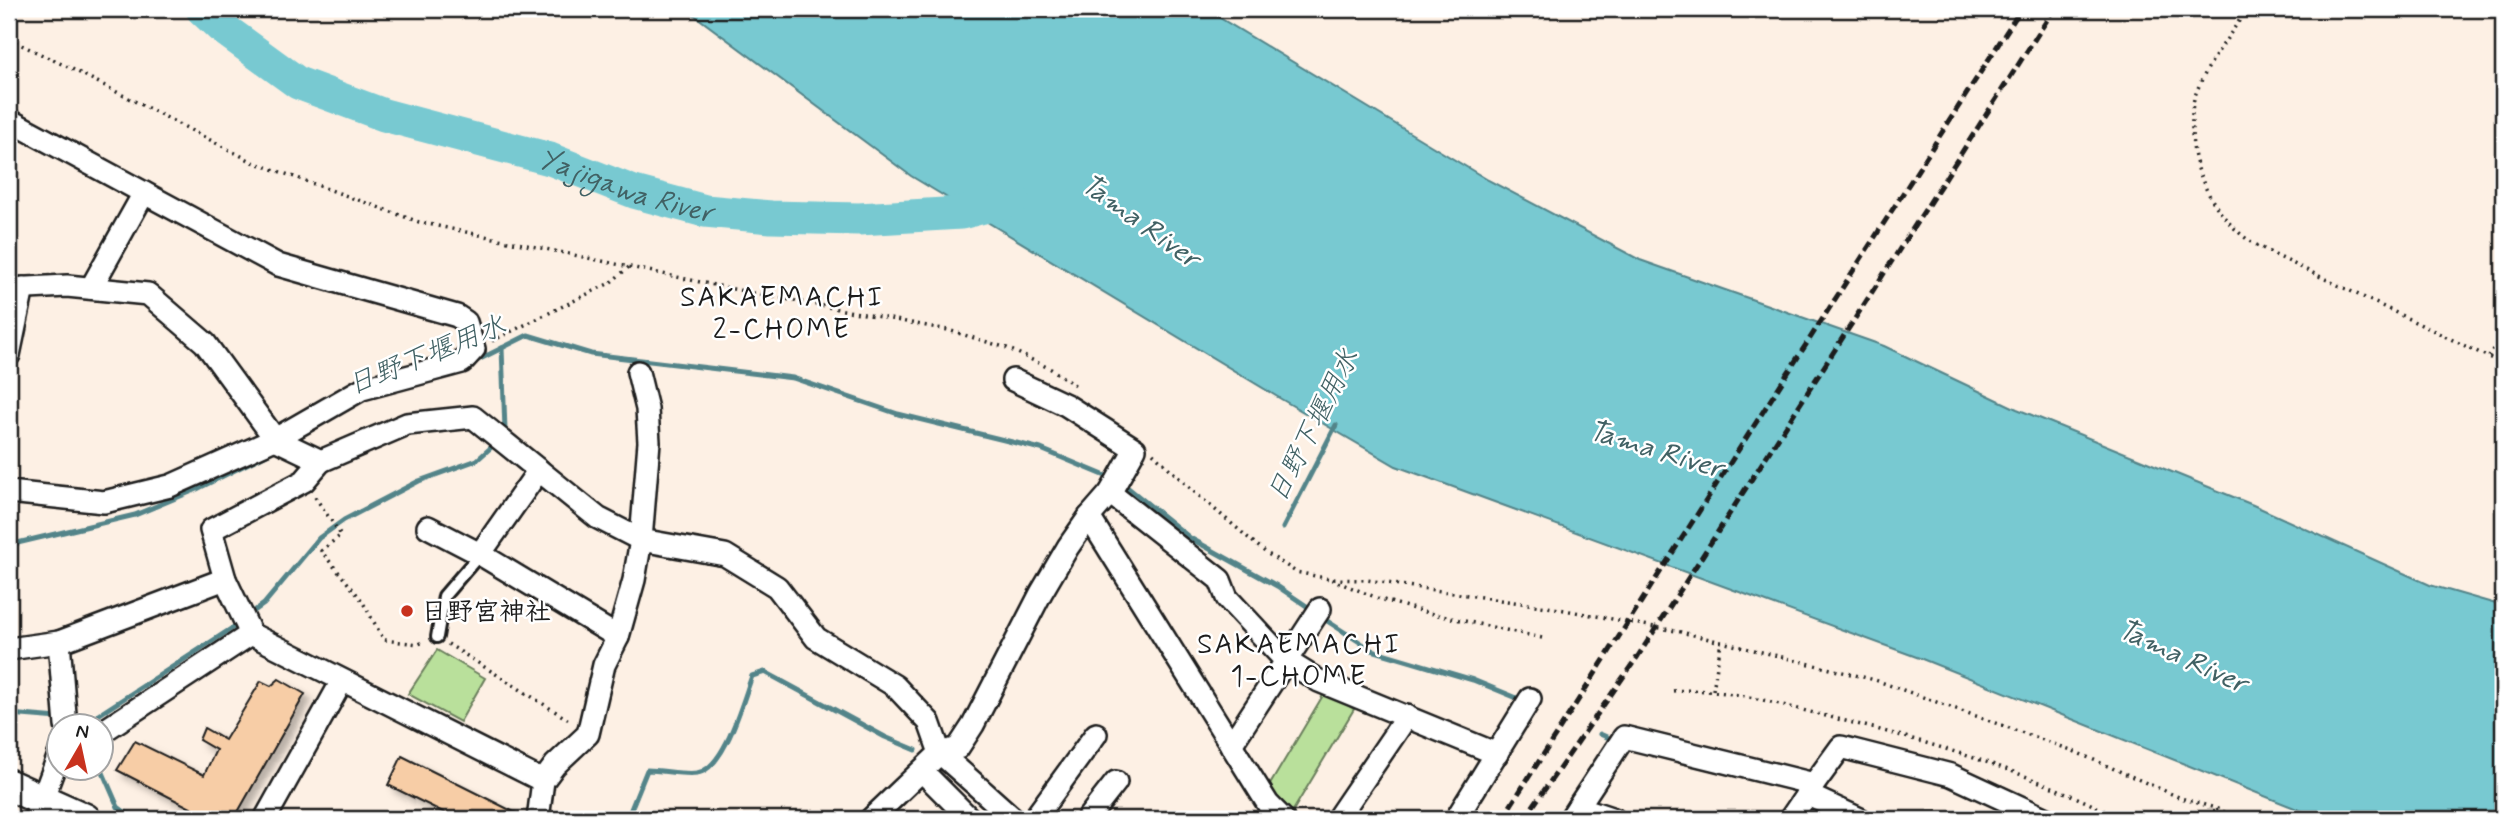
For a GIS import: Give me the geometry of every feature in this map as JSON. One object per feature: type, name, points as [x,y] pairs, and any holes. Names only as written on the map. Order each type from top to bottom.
[{"type":"main road","points":[[9,785],[39,809],[85,819]]},
{"type":"street","points":[[9,120],[278,265],[457,316],[466,322],[474,349],[462,362],[362,389],[277,440],[170,486],[104,502],[9,492]]},
{"type":"street","points":[[91,288],[144,193]]},
{"type":"street","points":[[9,355],[16,288],[67,286],[148,294],[205,342],[277,440],[317,460]]},
{"type":"street","points":[[538,819],[543,781],[555,765],[588,734],[604,665],[618,637],[628,606],[641,540],[649,442],[647,409],[638,372]]},
{"type":"street","points":[[871,819],[940,752],[958,748],[1041,593],[1089,517],[1115,485],[1135,449],[1066,405],[1013,380]]},
{"type":"street","points":[[543,781],[342,681],[246,624],[225,579],[211,530],[304,481],[317,460],[407,424],[473,417],[598,518],[641,540],[725,555],[777,587],[816,638],[895,686],[929,722],[940,752],[1014,819]]},
{"type":"street","points":[[480,554],[539,470]]},
{"type":"street","points":[[1115,485],[1220,580],[1227,598],[1285,660],[1319,681],[1497,754]]},
{"type":"street","points":[[1089,517],[1268,804],[1283,819]]},
{"type":"street","points":[[428,527],[480,554],[618,637]]},
{"type":"street","points":[[9,649],[59,642],[225,579]]},
{"type":"street","points":[[1231,745],[1316,615]]},
{"type":"street","points":[[116,722],[246,624]]},
{"type":"street","points":[[59,642],[65,712]]},
{"type":"street","points":[[265,819],[342,681]]},
{"type":"street","points":[[1456,819],[1530,699]]},
{"type":"street","points":[[1337,819],[1406,716]]},
{"type":"street","points":[[1034,819],[1096,734]]},
{"type":"street","points":[[1614,819],[1574,813],[1624,737],[1810,789],[1860,819]]},
{"type":"street","points":[[1790,819],[1841,747],[1951,775],[2003,811],[2046,819]]},
{"type":"street","points":[[922,771],[970,819]]},
{"type":"street","points":[[39,809],[49,782]]},
{"type":"street","points":[[1087,819],[1116,782]]},
{"type":"lane","points":[[438,637],[444,596],[480,554]]},
{"type":"path","points":[[2247,9],[2193,99],[2193,145],[2197,167],[2208,194],[2222,215],[2248,240],[2275,255],[2503,364]]},
{"type":"path","points":[[9,39],[253,162],[419,222],[948,330],[1007,348],[1051,369],[1081,389]]},
{"type":"path","points":[[474,349],[610,283],[629,267]]},
{"type":"path","points":[[2489,357],[2503,328]]},
{"type":"path","points":[[1145,446],[1265,552],[1296,572],[1330,579],[1424,612],[1542,638]]},
{"type":"path","points":[[304,481],[341,535],[321,551],[361,599],[384,640],[419,644],[438,637],[588,734]]},
{"type":"path","points":[[1330,579],[1367,580],[1554,608],[1681,632],[1875,680],[2058,746],[2182,798],[2241,819]]},
{"type":"path","points":[[1713,690],[1721,642]]},
{"type":"green space","points":[[437,650],[485,678],[460,722],[408,694]]},
{"type":"green space","points":[[1325,692],[1354,709],[1291,814],[1268,788]]},
{"type":"water","name":"Tama River","points":[[686,9],[1205,9],[1488,180],[1640,260],[1884,346],[2017,409],[2253,505],[2430,585],[2503,606],[2503,819],[2322,819],[1922,659],[1396,466],[911,176]]},
{"type":"building","points":[[279,679],[305,694],[234,819],[212,819],[117,770],[135,741],[204,775],[216,750],[199,740],[204,728],[225,740],[261,681],[271,686]]},
{"type":"building","points":[[402,756],[518,814],[515,819],[457,819],[388,785]]},
{"type":"waterway","name":"Yajigawa River","points":[[202,9],[221,27],[298,83],[384,115],[550,159],[634,192],[705,211],[771,217],[859,219],[961,213],[1013,199]]},
{"type":"waterway","name":"日野下堰用水","points":[[474,362],[528,335],[591,354],[793,378],[898,414],[1041,449],[1113,479]]},
{"type":"waterway","points":[[501,435],[505,430],[502,348]]},
{"type":"waterway","name":"日野下堰用水","points":[[1283,528],[1336,425]]},
{"type":"waterway","points":[[247,616],[264,604],[319,538],[344,520],[419,481],[477,460],[496,443]]},
{"type":"waterway","name":"日野下堰用水","points":[[9,545],[135,515],[195,490],[271,452]]},
{"type":"waterway","name":"日野下堰用水","points":[[1122,483],[1190,538],[1277,586],[1314,611]]},
{"type":"waterway","points":[[1321,617],[1372,650],[1473,680],[1517,698]]},
{"type":"waterway","points":[[103,712],[240,623]]},
{"type":"waterway","points":[[627,819],[647,770],[697,773],[707,769],[716,760],[732,732],[752,676],[765,672],[885,737],[916,750]]},
{"type":"waterway","points":[[9,714],[46,717]]},
{"type":"waterway","points":[[1600,734],[1609,738]]},
{"type":"waterway","points":[[107,782],[118,807],[126,813],[151,819]]},
{"type":"waterway","points":[[1865,812],[1880,819]]},
{"type":"railway","points":[[1502,819],[2021,9]]},
{"type":"railway","points":[[1524,819],[1638,656],[2054,9]]},
{"type":"place","name":"日野宮神社","points":[[407,611]]},
{"type":"district","name":"SAKAEMACHI 2-CHOME","points":[[782,312]]},
{"type":"district","name":"SAKAEMACHI 1-CHOME","points":[[1299,659]]}]
